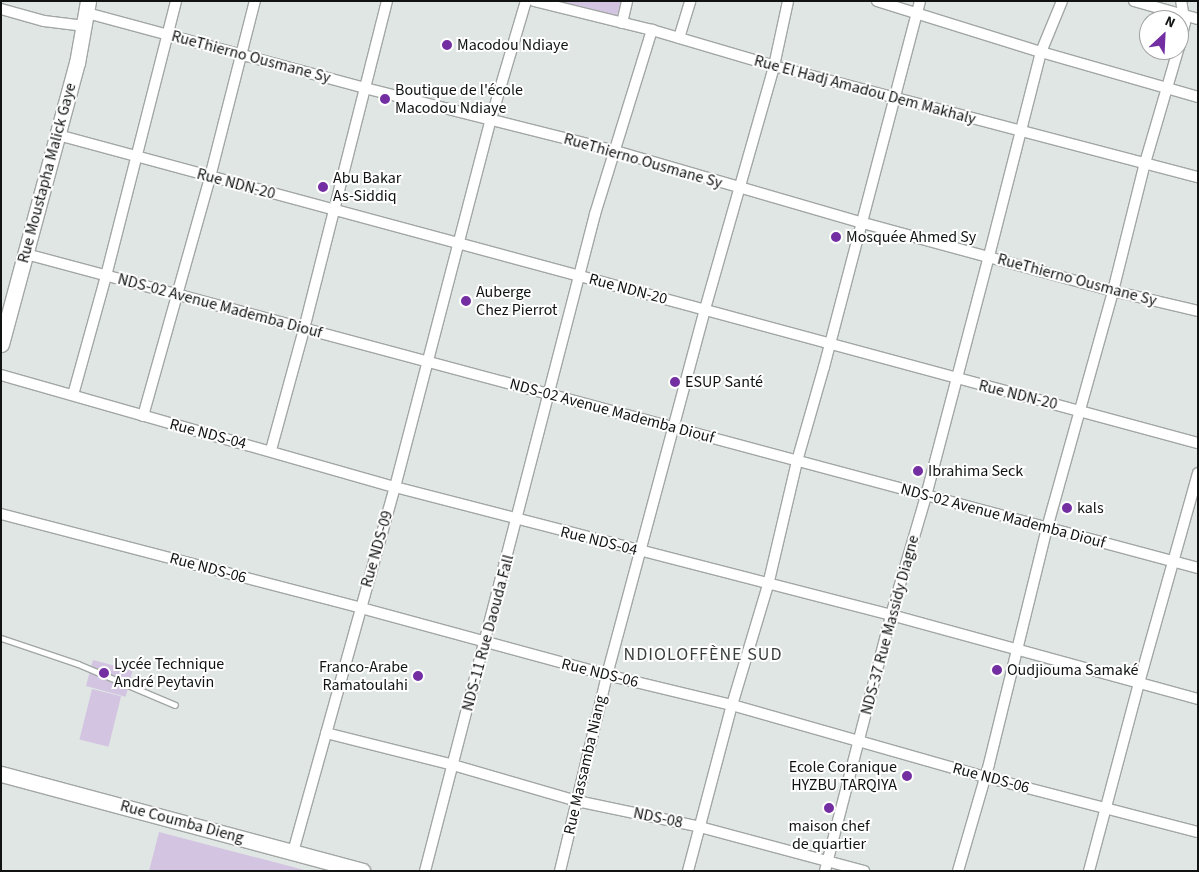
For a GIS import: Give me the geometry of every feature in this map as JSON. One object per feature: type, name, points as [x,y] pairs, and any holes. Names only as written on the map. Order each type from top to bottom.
[{"type":"street","points":[[73,395],[137,158],[166,34],[176,1]]},
{"type":"street","points":[[143,416],[210,178],[255,1]]},
{"type":"street","points":[[271,450],[304,329],[387,1]]},
{"type":"street","name":"Rue NDS-09","points":[[293,852],[395,487],[491,119],[526,1]]},
{"type":"street","points":[[622,23],[628,1]]},
{"type":"street","points":[[679,38],[690,1]]},
{"type":"street","name":"Rue Massamba Niang","points":[[560,871],[606,675],[705,309],[774,66],[788,1]]},
{"type":"street","points":[[878,1],[1041,52],[1198,97]]},
{"type":"street","points":[[688,871],[732,705],[768,585],[797,461],[831,343],[863,223],[893,97],[920,1]]},
{"type":"street","name":"NDS-37 Rue Massidy Diagne","points":[[827,866],[891,615],[926,496],[1041,52],[1062,1]]},
{"type":"street","points":[[1134,1],[1167,10]]},
{"type":"street","name":"Rue El Hadj Amadou Dem Makhaly","points":[[539,2],[652,30],[774,66],[1198,177]]},
{"type":"street","name":"RueThierno Ousmane Sy","points":[[1,9],[44,21],[87,13],[365,88],[615,151],[740,189],[863,223],[1113,291],[1198,311]]},
{"type":"street","name":"Rue Moustapha Malick Gaye","points":[[1,344],[58,135],[87,13]]},
{"type":"street","name":"NDS-11 Rue Daouda Fall","points":[[425,871],[581,277],[595,214],[652,30]]},
{"type":"street","points":[[958,871],[985,776],[1047,528],[1113,291],[1145,162],[1175,60]]},
{"type":"street","name":"Rue NDN-20","points":[[58,135],[210,178],[705,309],[956,379],[1198,443]]},
{"type":"street","name":"NDS-02 Avenue Mademba Diouf","points":[[26,254],[1198,568]]},
{"type":"street","name":"Rue NDS-04","points":[[1,375],[271,450],[395,487],[768,585],[891,615],[1198,699]]},
{"type":"street","points":[[1089,871],[1198,473]]},
{"type":"street","name":"Rue NDS-06","points":[[1,514],[361,608],[606,675],[732,705],[858,742],[1198,832]]},
{"type":"street","name":"NDS-08","points":[[326,733],[453,765],[577,801],[700,828],[827,866],[864,871]]},
{"type":"street","name":"Rue Coumba Dieng","points":[[1,774],[362,871]]},
{"type":"lane","points":[[1,638],[78,664],[175,705]]},
{"type":"shaded area","points":[[548,1],[621,1],[616,20]]},
{"type":"shaded area","points":[[93,660],[133,671],[126,697],[86,686]]},
{"type":"shaded area","points":[[92,689],[121,696],[109,747],[79,739]]},
{"type":"shaded area","points":[[159,832],[308,871],[149,871]]},
{"type":"place","name":"Macodou Ndiaye","points":[[447,45]]},
{"type":"place","name":"Boutique de l'école Macodou Ndiaye","points":[[385,99]]},
{"type":"place","name":"Abu Bakar As-Siddiq","points":[[323,187]]},
{"type":"place","name":"Mosquée Ahmed Sy","points":[[836,237]]},
{"type":"place","name":"Auberge Chez Pierrot","points":[[466,301]]},
{"type":"place","name":"ESUP Santé","points":[[675,382]]},
{"type":"place","name":"Ibrahima Seck","points":[[918,471]]},
{"type":"place","name":"kals","points":[[1067,508]]},
{"type":"place","name":"Oudjiouma Samaké","points":[[997,670]]},
{"type":"place","name":"Lycée Technique André Peytavin","points":[[104,673]]},
{"type":"place","name":"Franco-Arabe Ramatoulahi","points":[[418,676]]},
{"type":"place","name":"Ecole Coranique HYZBU TARQIYA","points":[[907,776]]},
{"type":"place","name":"maison chef de quartier","points":[[829,808]]},
{"type":"district","name":"NDIOLOFFÈNE SUD","points":[[703,655]]}]
